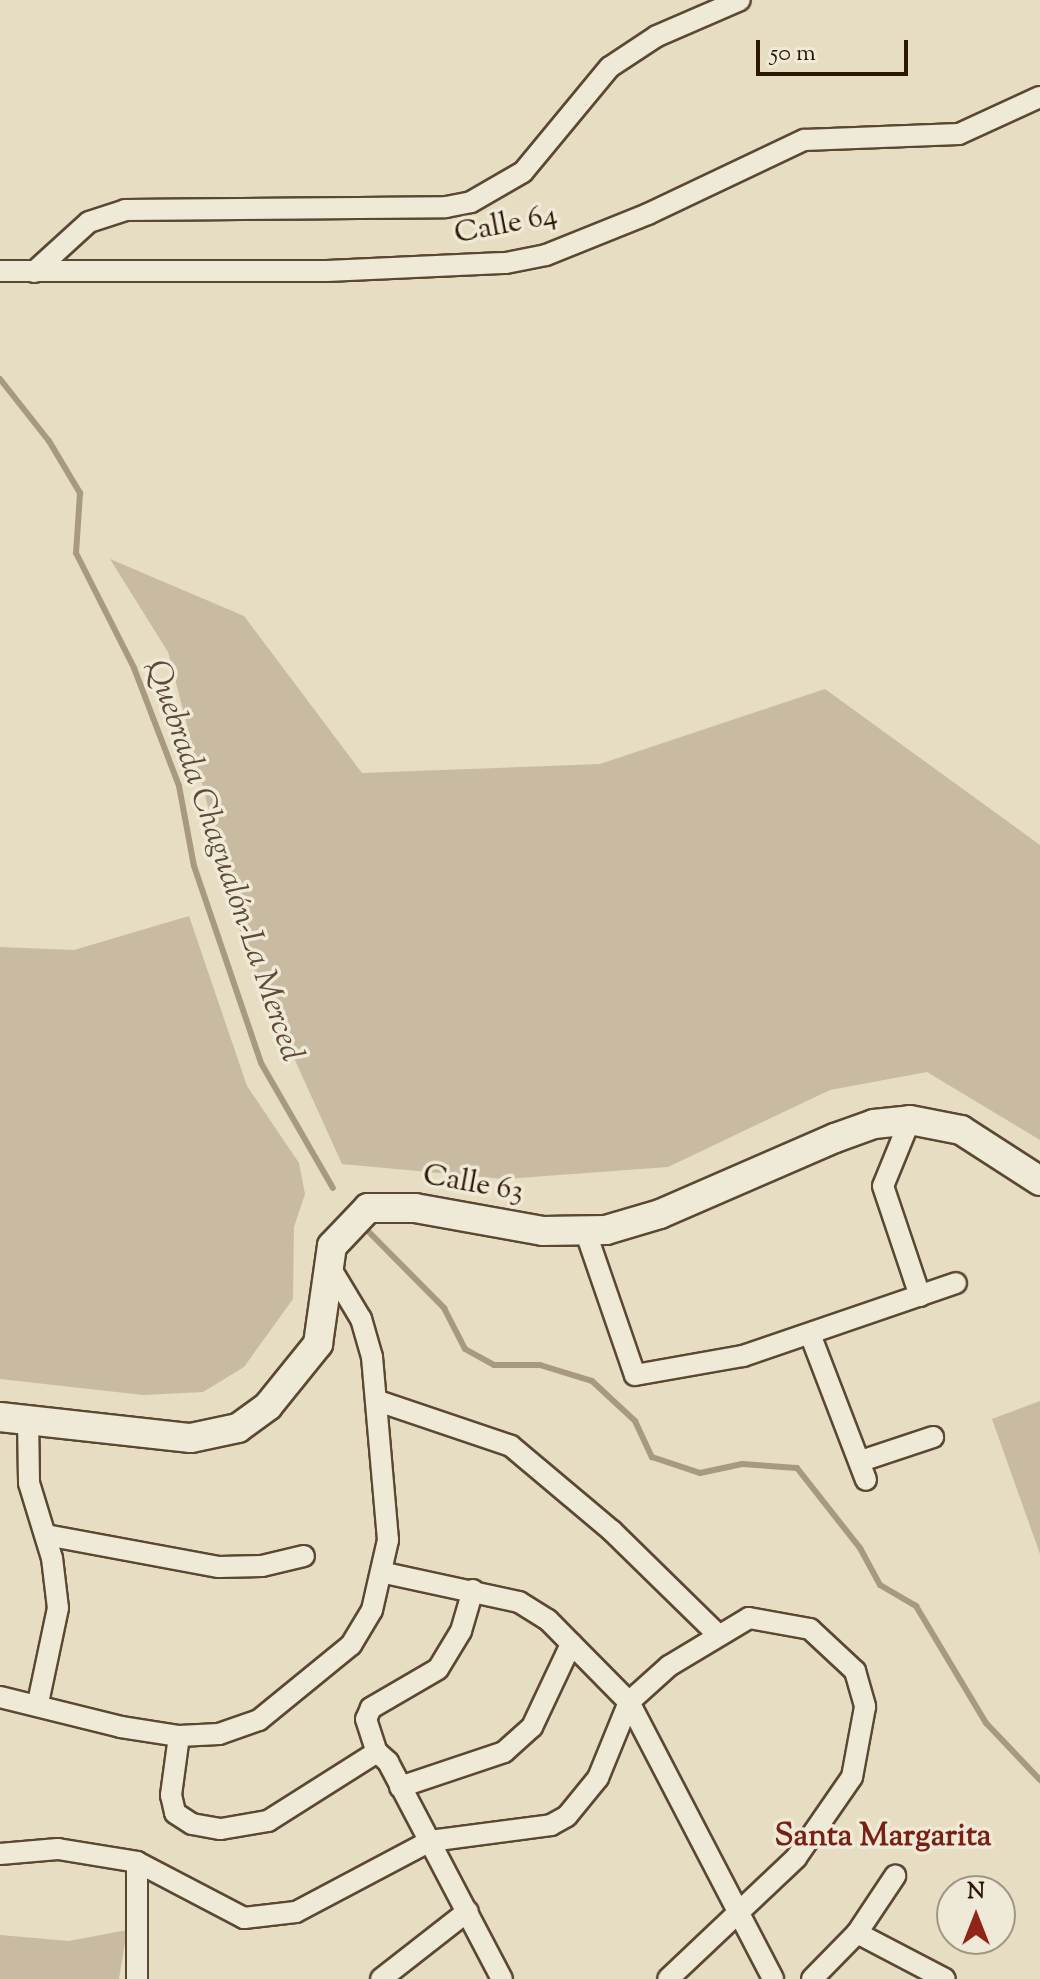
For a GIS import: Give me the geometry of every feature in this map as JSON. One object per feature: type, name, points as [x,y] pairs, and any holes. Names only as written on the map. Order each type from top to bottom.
[{"type":"main road","name":"Calle 63","points":[[14,1417],[191,1438],[238,1428],[268,1406],[318,1344],[328,1264],[337,1235],[368,1208],[415,1208],[520,1228],[586,1233],[660,1214],[874,1124],[910,1120],[961,1130],[1040,1181]]},
{"type":"street","points":[[34,272],[89,222],[125,210],[446,207],[471,202],[523,172],[610,67],[657,36],[740,0]]},
{"type":"street","name":"Calle 64","points":[[0,271],[327,271],[506,263],[546,255],[648,214],[804,140],[959,134],[1026,108],[1040,97]]},
{"type":"street","points":[[910,1120],[883,1186],[920,1296]]},
{"type":"street","points":[[586,1233],[635,1375],[743,1356],[956,1283]]},
{"type":"street","points":[[0,1697],[38,1703],[121,1727],[179,1736],[219,1734],[259,1720],[351,1645],[372,1610],[385,1573],[388,1540],[378,1401],[361,1319],[328,1264]]},
{"type":"street","points":[[810,1334],[864,1470],[933,1437]]},
{"type":"street","points":[[378,1401],[511,1446],[612,1531],[716,1633]]},
{"type":"street","points":[[14,1417],[29,1483],[46,1535],[58,1623],[38,1703]]},
{"type":"street","points":[[46,1535],[219,1567],[262,1566],[304,1556]]},
{"type":"street","points":[[385,1573],[519,1602],[571,1644],[629,1702],[773,1979]]},
{"type":"street","points":[[473,1590],[461,1631],[438,1669],[371,1708],[366,1719],[377,1752],[388,1762],[502,1979]]},
{"type":"street","points":[[0,1854],[58,1849],[137,1862],[244,1918],[270,1919],[296,1912],[430,1841],[526,1831],[567,1816],[598,1778],[629,1702],[716,1633],[749,1618],[810,1629],[855,1671],[865,1707],[852,1777],[796,1858],[740,1916],[668,1979]]},
{"type":"street","points":[[400,1787],[504,1752],[532,1727],[571,1644]]},
{"type":"street","points":[[179,1736],[171,1795],[175,1813],[192,1824],[221,1829],[268,1821],[377,1752]]},
{"type":"street","points":[[137,1862],[137,1979]]},
{"type":"street","points":[[812,1979],[857,1933],[895,1876]]},
{"type":"street","points":[[381,1979],[468,1911]]},
{"type":"street","points":[[857,1933],[945,1979]]},
{"type":"shaded area","points":[[110,559],[244,616],[362,773],[600,764],[825,689],[1040,845],[1040,1140],[927,1072],[830,1090],[668,1167],[504,1179],[342,1164],[245,950],[168,652]]},
{"type":"shaded area","points":[[189,916],[247,1086],[299,1163],[305,1194],[294,1227],[293,1299],[244,1367],[203,1392],[143,1395],[0,1379],[0,947],[74,950]]},
{"type":"shaded area","points":[[1040,1401],[1040,1554],[992,1419]]},
{"type":"shaded area","points":[[127,1930],[119,1979],[0,1979],[0,1935],[69,1941]]},
{"type":"waterway","name":"Quebrada Chagualón-La Merced","points":[[0,379],[49,441],[80,493],[76,553],[134,668],[179,786],[194,866],[261,1063],[333,1188]]},
{"type":"waterway","name":"Quebrada Chagualón-La Merced","points":[[362,1225],[444,1308],[465,1349],[494,1365],[540,1365],[592,1381],[635,1421],[652,1457],[700,1473],[742,1464],[797,1468],[860,1548],[880,1585],[916,1606],[986,1723],[1040,1780]]},
{"type":"district","name":"Santa Margarita","points":[[883,1837]]}]
